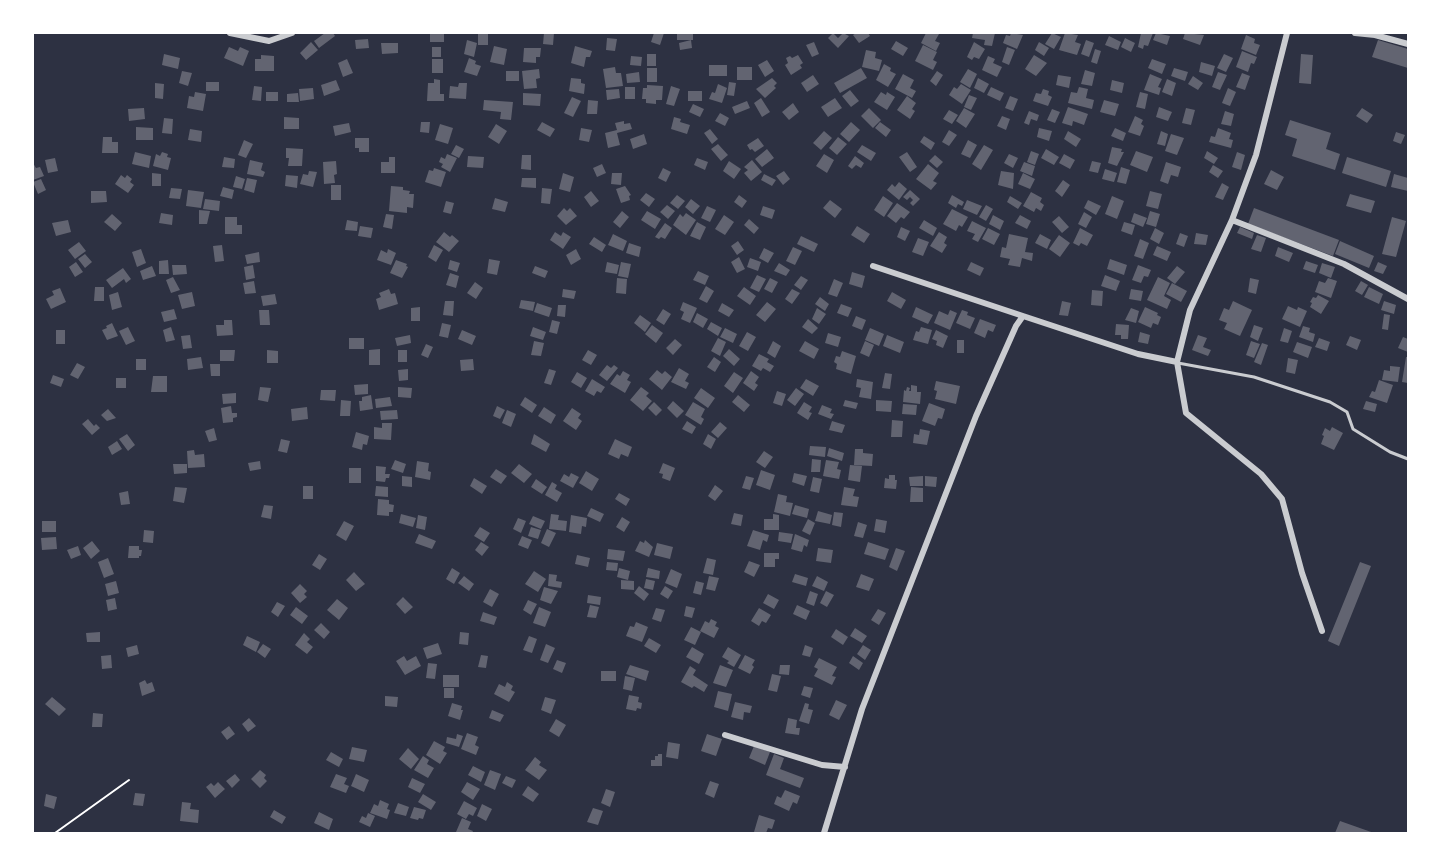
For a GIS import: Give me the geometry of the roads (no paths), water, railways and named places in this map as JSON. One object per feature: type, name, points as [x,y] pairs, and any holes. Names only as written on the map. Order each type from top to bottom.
[{"type":"street","points":[[230,33],[269,41],[292,33]]},
{"type":"street","points":[[1287,33],[1256,154],[1232,220],[1190,310],[1177,362],[1186,413],[1261,474],[1282,499],[1302,573],[1323,631]]},
{"type":"street","points":[[1355,33],[1375,35],[1408,44]]},
{"type":"street","points":[[1232,220],[1344,264],[1408,299]]},
{"type":"street","points":[[873,266],[1138,354],[1177,362]]},
{"type":"street","points":[[824,833],[862,709],[953,474],[1006,347],[1023,316]]},
{"type":"street","points":[[725,735],[822,765],[845,767]]},
{"type":"lane","points":[[1177,362],[1254,377],[1330,402],[1347,412],[1353,429],[1390,452],[1408,459]]}]
